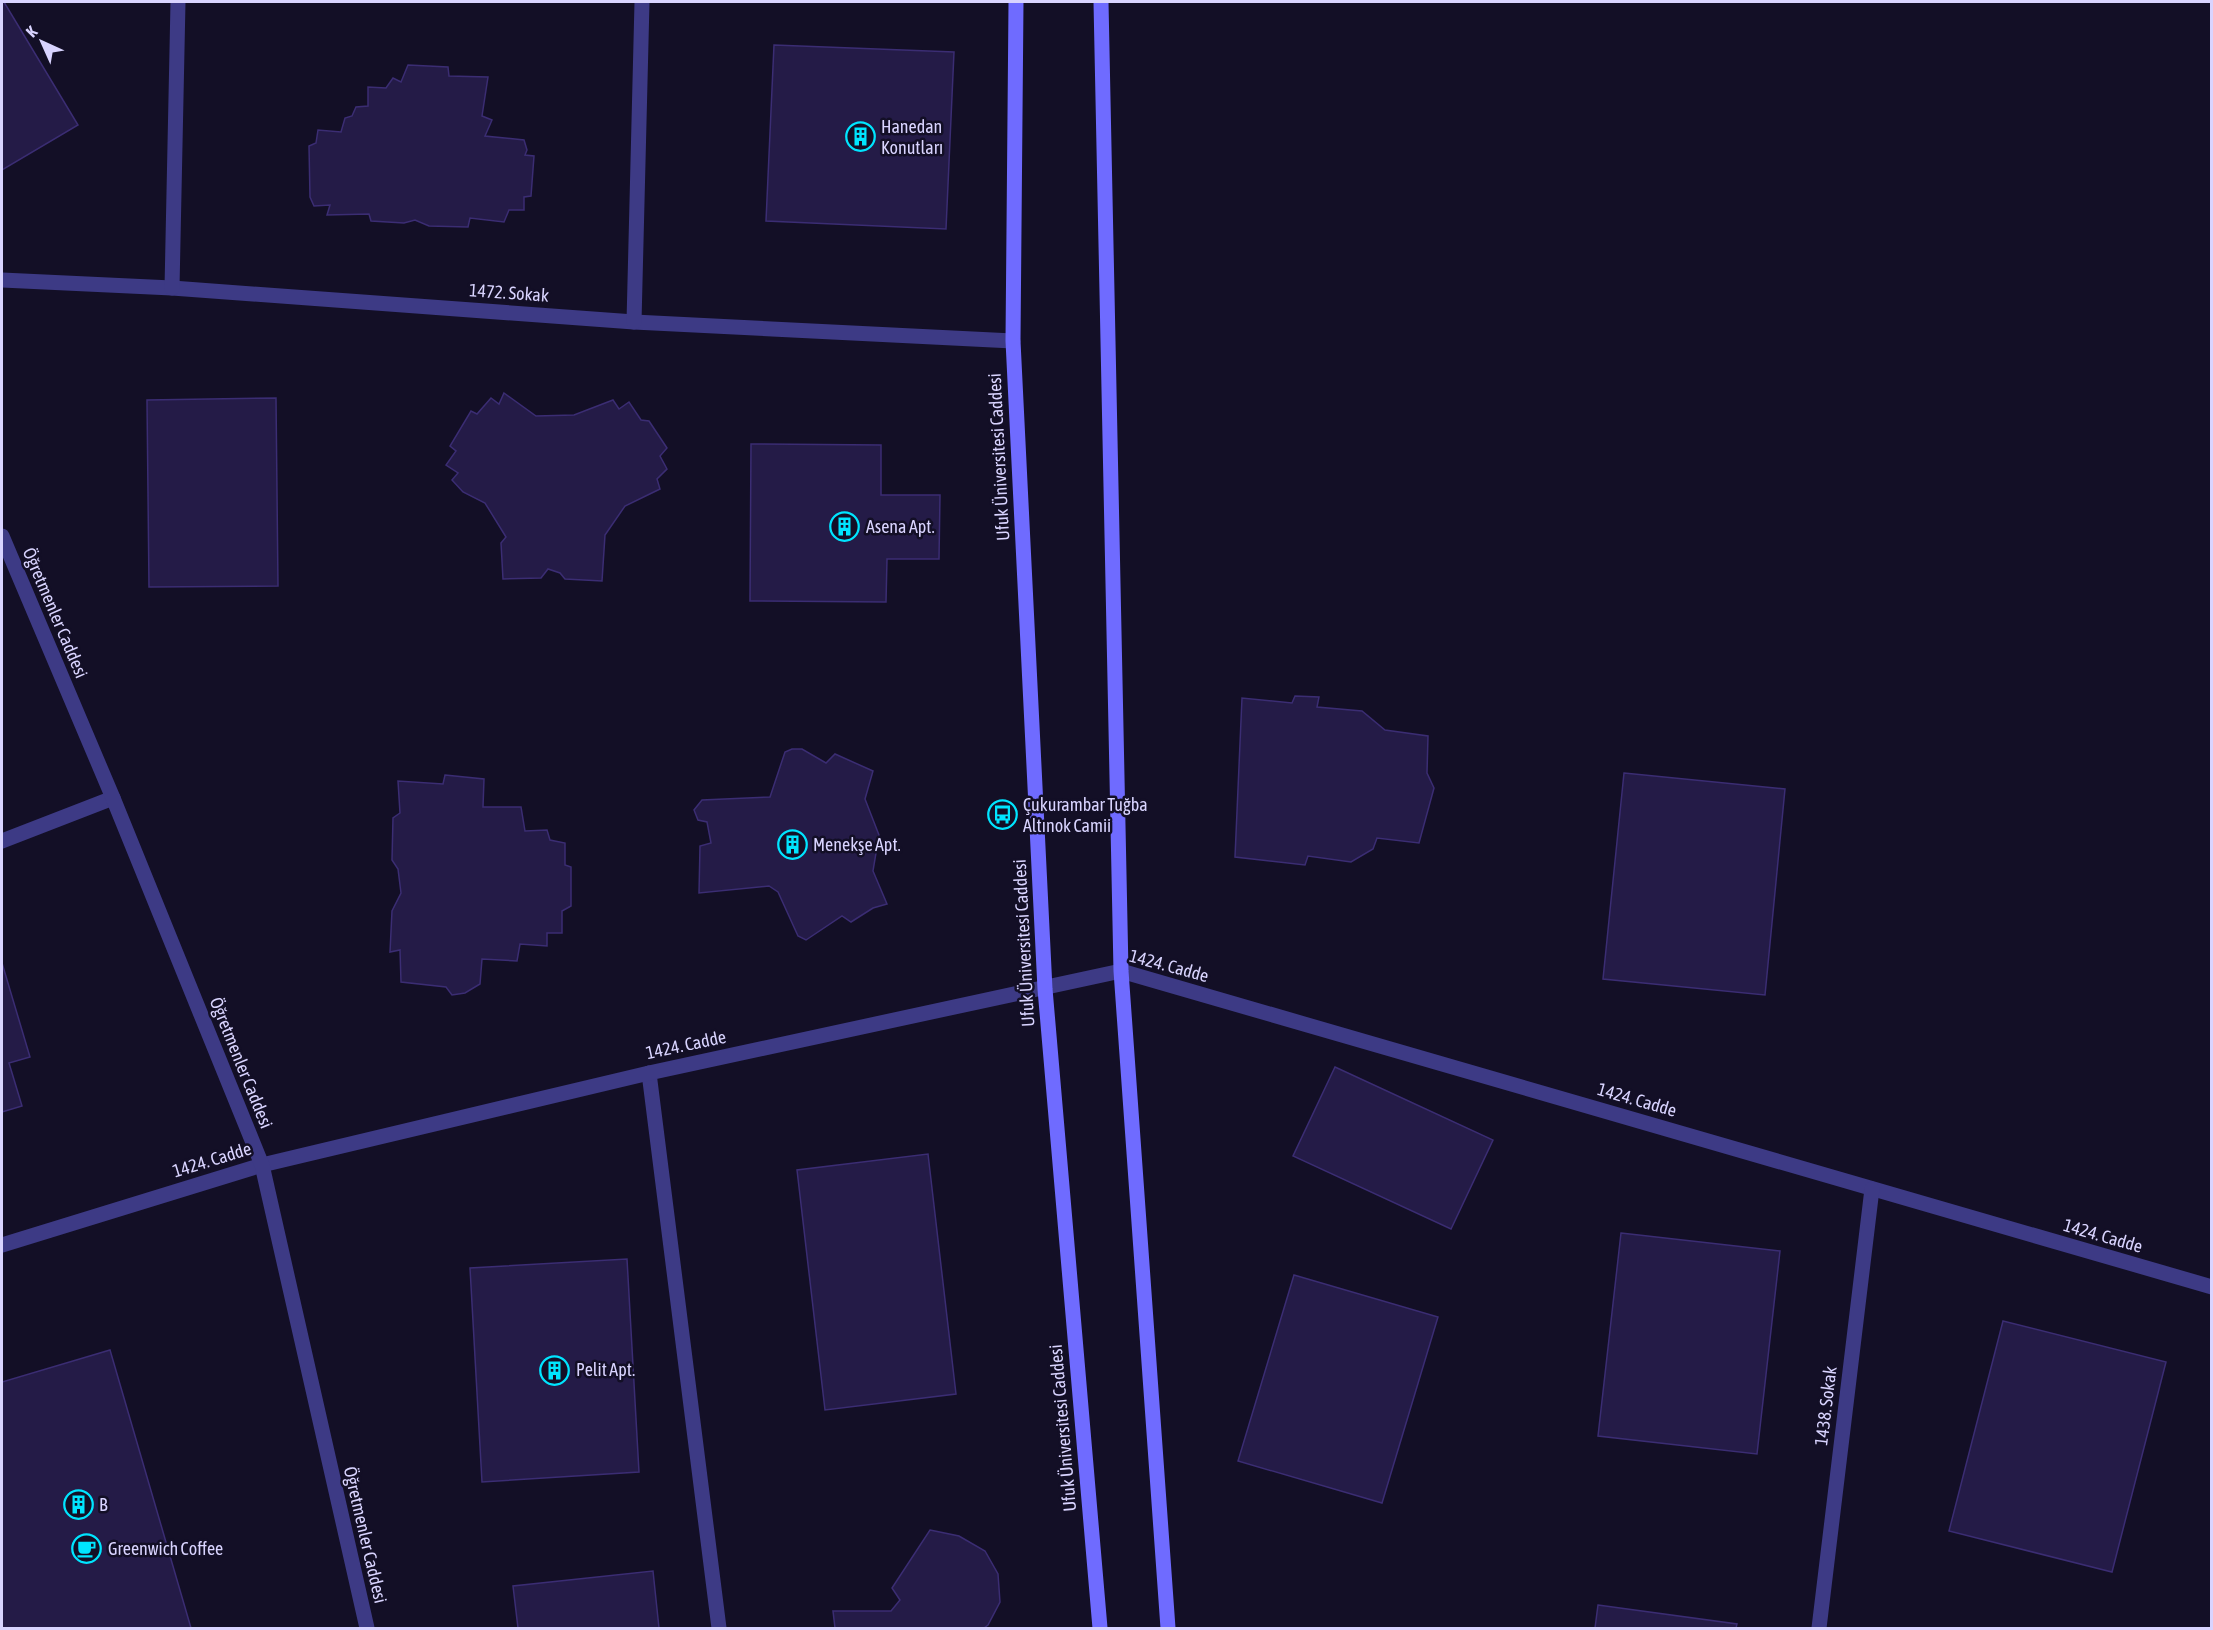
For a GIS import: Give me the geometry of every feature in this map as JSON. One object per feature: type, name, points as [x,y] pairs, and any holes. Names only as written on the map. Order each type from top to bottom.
[{"type":"main road","name":"Ufuk Üniversitesi Caddesi","points":[[1016,2],[1013,341],[1045,989],[1100,1629]]},
{"type":"main road","points":[[1101,2],[1121,971],[1168,1629]]},
{"type":"street","points":[[172,288],[178,2]]},
{"type":"street","points":[[634,322],[642,2]]},
{"type":"street","name":"1472. Sokak","points":[[2,280],[172,288],[634,322],[1013,341]]},
{"type":"street","name":"Öğretmenler Caddesi","points":[[2,536],[113,798],[262,1166],[367,1629]]},
{"type":"street","points":[[2,841],[113,798]]},
{"type":"street","name":"1424. Cadde","points":[[2,1245],[262,1166],[649,1073],[1121,971],[2211,1287]]},
{"type":"street","points":[[649,1073],[719,1629]]},
{"type":"street","name":"1438. Sokak","points":[[1819,1629],[1872,1189]]},
{"type":"building","points":[[2,2],[78,125],[2,170]]},
{"type":"building","name":"Hanedan Konutları","points":[[774,45],[954,52],[946,229],[766,221]]},
{"type":"building","points":[[408,65],[448,67],[449,76],[488,77],[482,116],[492,120],[485,136],[524,140],[527,150],[525,155],[534,156],[531,196],[524,197],[524,210],[509,210],[504,222],[470,218],[468,227],[429,226],[415,220],[404,223],[371,221],[369,214],[327,215],[330,205],[314,206],[310,197],[309,146],[316,143],[318,130],[341,132],[345,118],[352,116],[356,107],[368,106],[368,87],[386,88],[393,78],[401,82]]},
{"type":"building","points":[[504,393],[536,416],[574,415],[613,400],[619,409],[629,402],[641,420],[649,421],[667,448],[660,456],[667,469],[657,479],[660,489],[625,506],[605,535],[602,581],[565,579],[560,573],[548,569],[541,578],[503,579],[501,543],[506,537],[485,503],[463,492],[452,480],[458,473],[446,465],[456,451],[450,446],[471,411],[477,414],[491,398],[499,404]]},
{"type":"building","points":[[276,398],[278,586],[149,587],[147,400]]},
{"type":"building","name":"Asena Apt.","points":[[751,444],[881,445],[881,495],[940,495],[939,559],[887,559],[886,602],[750,601]]},
{"type":"building","points":[[1295,696],[1319,697],[1317,707],[1362,711],[1385,730],[1428,736],[1427,773],[1434,788],[1419,843],[1377,838],[1373,849],[1351,862],[1308,856],[1305,865],[1235,857],[1242,698],[1292,703]]},
{"type":"building","name":"Menekşe Apt.","points":[[802,749],[826,763],[835,754],[873,771],[865,799],[879,835],[873,871],[887,904],[873,908],[851,922],[842,916],[806,940],[798,936],[778,892],[769,886],[699,893],[700,846],[711,843],[707,822],[698,820],[694,810],[702,800],[770,797],[785,752]]},
{"type":"building","points":[[1624,773],[1785,789],[1765,995],[1603,979]]},
{"type":"building","points":[[445,775],[484,779],[483,807],[521,807],[525,831],[547,830],[550,840],[565,843],[565,865],[571,867],[571,906],[562,911],[562,933],[547,933],[547,946],[520,944],[517,961],[482,959],[480,984],[465,993],[452,995],[446,987],[401,982],[400,950],[390,952],[392,911],[401,893],[398,869],[392,860],[393,818],[400,813],[398,781],[443,784]]},
{"type":"building","points":[[2,963],[30,1057],[9,1063],[22,1106],[2,1112]]},
{"type":"building","points":[[1335,1067],[1493,1140],[1451,1229],[1293,1156]]},
{"type":"building","points":[[928,1154],[956,1394],[825,1410],[797,1170]]},
{"type":"building","points":[[1621,1233],[1780,1251],[1757,1454],[1598,1436]]},
{"type":"building","name":"Pelit Apt.","points":[[627,1259],[639,1472],[482,1482],[470,1268]]},
{"type":"building","points":[[1294,1275],[1438,1317],[1382,1503],[1238,1461]]},
{"type":"building","points":[[2003,1321],[2166,1362],[2112,1572],[1949,1531]]},
{"type":"building","name":"B","points":[[110,1350],[191,1628],[2,1628],[2,1382]]},
{"type":"building","points":[[930,1530],[959,1536],[985,1551],[998,1574],[1000,1602],[988,1625],[984,1628],[835,1628],[833,1611],[891,1611],[900,1600],[892,1588]]},
{"type":"building","points":[[653,1571],[659,1628],[518,1628],[513,1586]]},
{"type":"building","points":[[1598,1605],[1737,1624],[1736,1628],[1595,1628]]},
{"type":"place","name":"Hanedan Konutları","points":[[860,137]]},
{"type":"place","name":"Asena Apt.","points":[[845,527]]},
{"type":"place","name":"Çukurambar Tuğba Altınok Camii","points":[[1002,815]]},
{"type":"place","name":"Menekşe Apt.","points":[[792,845]]},
{"type":"place","name":"Pelit Apt.","points":[[555,1370]]},
{"type":"place","name":"B","points":[[78,1505]]},
{"type":"place","name":"Greenwich Coffee","points":[[87,1549]]}]
